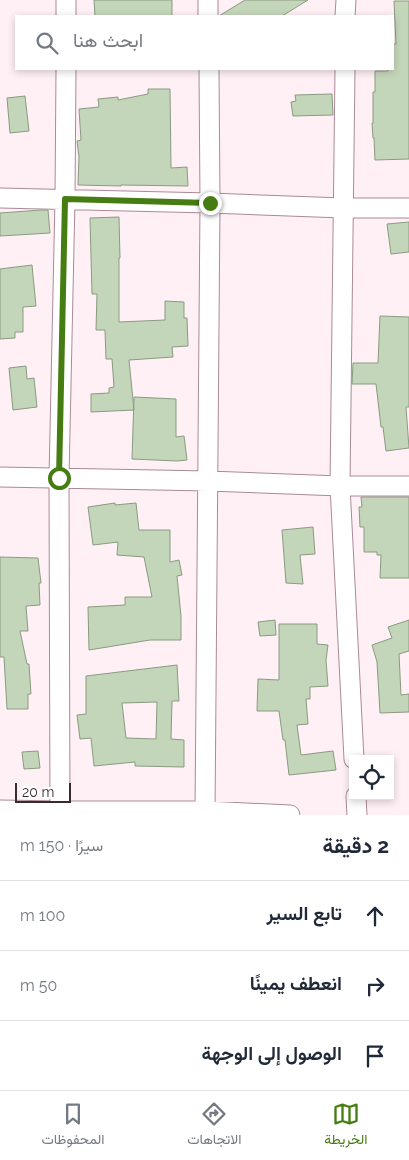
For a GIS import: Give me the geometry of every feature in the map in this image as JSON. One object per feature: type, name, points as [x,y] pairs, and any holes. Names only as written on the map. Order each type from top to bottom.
[{"type":"street","points":[[66,0],[66,15]]},
{"type":"street","points":[[208,0],[208,15]]},
{"type":"street","points":[[345,15],[346,0]]},
{"type":"street","points":[[60,813],[59,478],[66,70]]},
{"type":"street","points":[[205,813],[210,203],[209,70]]},
{"type":"street","points":[[345,70],[340,486],[354,755]]},
{"type":"street","points":[[0,198],[343,208],[409,208]]},
{"type":"street","points":[[0,477],[208,481],[340,486],[409,486]]},
{"type":"street","points":[[356,800],[357,815]]},
{"type":"street","points":[[0,810],[60,813],[290,815]]},
{"type":"building","points":[[94,0],[172,0],[172,15],[95,15]]},
{"type":"building","points":[[245,0],[308,0],[284,15],[221,15]]},
{"type":"building","points":[[394,1],[409,1],[409,159],[375,160],[372,123],[375,71],[394,70],[394,44],[396,44]]},
{"type":"building","points":[[148,89],[170,89],[171,168],[187,167],[188,186],[78,185],[79,157],[77,141],[81,140],[79,109],[99,107],[98,99],[118,97],[118,100],[148,94]]},
{"type":"building","points":[[332,94],[333,115],[293,116],[291,102],[296,101],[295,95]]},
{"type":"building","points":[[25,96],[29,131],[10,133],[7,98]]},
{"type":"building","points":[[48,210],[50,233],[0,236],[0,213]]},
{"type":"building","points":[[119,217],[119,322],[165,320],[165,301],[184,302],[184,318],[187,318],[188,346],[172,347],[173,357],[129,360],[134,410],[91,412],[91,394],[109,393],[109,388],[114,387],[112,359],[106,359],[105,330],[96,330],[97,294],[92,294],[90,218]]},
{"type":"building","points":[[409,222],[409,252],[391,254],[387,224]]},
{"type":"building","points":[[32,265],[36,306],[23,307],[23,332],[15,332],[15,338],[0,339],[0,269]]},
{"type":"building","points":[[380,316],[409,317],[409,407],[406,407],[409,448],[386,451],[376,384],[352,384],[353,363],[378,363]]},
{"type":"building","points":[[26,366],[27,379],[34,378],[37,407],[13,410],[9,368]]},
{"type":"building","points":[[134,397],[176,399],[176,437],[184,436],[187,460],[132,459]]},
{"type":"building","points":[[361,497],[409,497],[409,578],[380,578],[381,555],[377,555],[377,552],[364,552],[364,527],[360,527],[359,507],[362,507]]},
{"type":"building","points":[[115,503],[115,505],[136,503],[139,530],[170,530],[170,562],[179,560],[182,575],[177,576],[181,640],[150,640],[89,650],[88,607],[125,605],[125,597],[152,597],[144,557],[117,555],[118,542],[93,545],[88,507]]},
{"type":"building","points":[[313,527],[315,554],[300,555],[303,584],[286,583],[282,530]]},
{"type":"building","points":[[0,557],[38,558],[41,583],[39,583],[40,605],[26,606],[28,631],[20,631],[27,664],[29,664],[31,694],[28,694],[28,709],[7,709],[4,657],[0,657]]},
{"type":"building","points":[[275,620],[276,635],[260,636],[258,622]]},
{"type":"building","points":[[409,620],[409,651],[399,654],[401,695],[409,694],[409,712],[380,713],[377,662],[372,645],[392,638],[388,627]]},
{"type":"building","points":[[279,624],[317,624],[317,644],[328,645],[326,660],[328,686],[310,687],[310,699],[306,699],[308,724],[297,725],[301,755],[333,751],[336,770],[289,775],[279,711],[257,711],[258,679],[279,680]]},
{"type":"building","points":[[177,665],[179,701],[172,701],[171,739],[184,740],[184,767],[135,766],[135,762],[94,766],[91,738],[80,739],[77,715],[86,714],[86,676]],"holes":[[[157,702],[156,739],[126,738],[122,703]]]},
{"type":"building","points":[[38,751],[40,768],[24,769],[22,752]]},
{"type":"route","points":[[59,478],[65,199],[210,203]]}]
